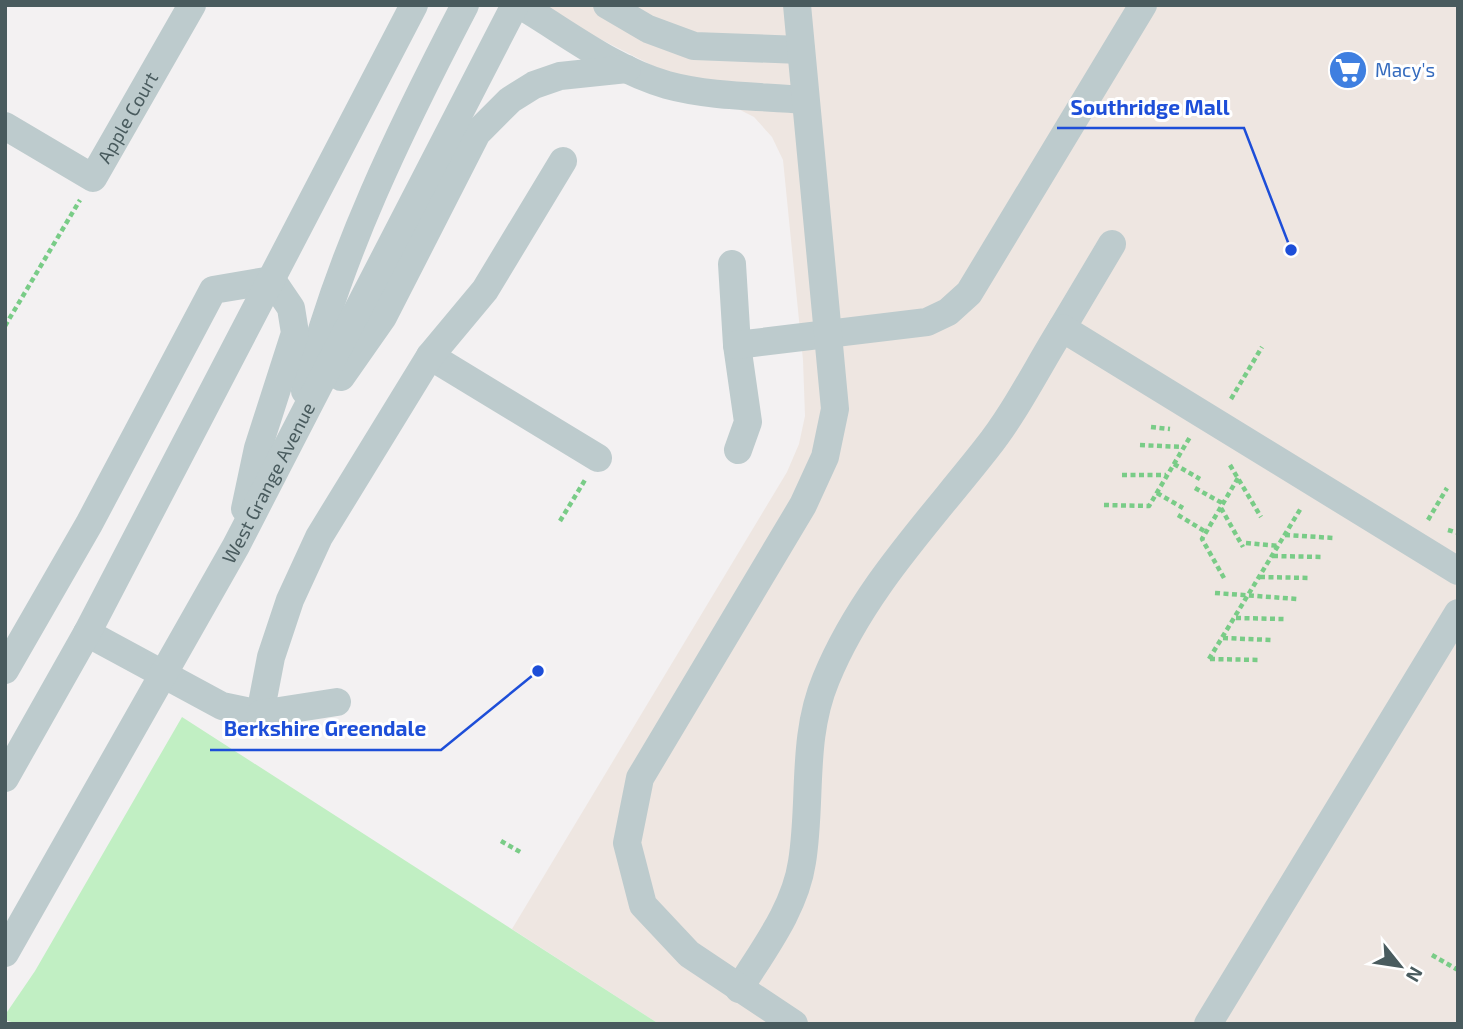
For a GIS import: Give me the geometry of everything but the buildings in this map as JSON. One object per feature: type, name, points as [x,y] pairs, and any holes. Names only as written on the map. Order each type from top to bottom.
[{"type":"street","name":"Apple Court","points":[[5,126],[93,178],[192,5]]},
{"type":"street","points":[[5,778],[87,633],[414,5]]},
{"type":"street","points":[[293,438],[319,333],[398,135],[465,5]]},
{"type":"street","points":[[518,5],[627,69],[665,84],[698,92],[806,100]]},
{"type":"street","name":"West Grange Avenue","points":[[5,953],[165,676],[236,546],[518,5]]},
{"type":"street","points":[[607,5],[648,29],[694,46],[801,50]]},
{"type":"street","points":[[794,1024],[689,954],[643,905],[627,843],[640,778],[803,505],[825,457],[835,410],[797,5]]},
{"type":"street","points":[[737,345],[927,322],[948,312],[969,293],[1143,5]]},
{"type":"street","points":[[277,468],[383,317],[477,133],[510,100],[534,85],[560,76],[627,69]]},
{"type":"street","points":[[260,713],[271,657],[290,600],[319,537],[430,356],[485,290],[563,161]]},
{"type":"street","points":[[739,989],[786,912],[802,863],[808,739],[825,680],[853,624],[908,542],[988,447],[1112,244]]},
{"type":"street","points":[[732,264],[737,345],[748,422],[738,450]]},
{"type":"street","points":[[236,546],[258,448],[295,333],[291,308],[272,280]]},
{"type":"street","points":[[5,670],[89,524],[213,290],[272,280]]},
{"type":"street","points":[[1062,328],[1458,572]]},
{"type":"street","points":[[430,356],[593,468]]},
{"type":"street","points":[[1208,1024],[1458,613]]},
{"type":"street","points":[[87,633],[222,706],[260,713],[337,702]]},
{"type":"path","points":[[5,326],[93,178]]},
{"type":"path","points":[[1231,400],[1262,347]]},
{"type":"path","points":[[1104,505],[1149,506],[1194,430]]},
{"type":"path","points":[[1140,445],[1184,447]]},
{"type":"path","points":[[1236,455],[1230,465],[1261,517]]},
{"type":"path","points":[[1174,464],[1200,479]]},
{"type":"path","points":[[560,521],[593,468]]},
{"type":"path","points":[[1122,475],[1167,475]]},
{"type":"path","points":[[1224,578],[1202,539],[1238,478]]},
{"type":"path","points":[[1195,488],[1221,505],[1245,545],[1279,546]]},
{"type":"path","points":[[1428,520],[1447,488]]},
{"type":"path","points":[[1157,493],[1183,508]]},
{"type":"path","points":[[1259,660],[1209,659],[1307,498]]},
{"type":"path","points":[[1178,515],[1206,532]]},
{"type":"path","points":[[1285,535],[1334,538]]},
{"type":"path","points":[[1272,556],[1322,557]]},
{"type":"path","points":[[1260,577],[1309,578]]},
{"type":"path","points":[[1215,593],[1297,599]]},
{"type":"path","points":[[1235,618],[1284,619]]},
{"type":"path","points":[[1222,638],[1272,640]]},
{"type":"path","points":[[501,841],[522,853]]},
{"type":"path","points":[[1432,955],[1458,971]]},
{"type":"shaded area","points":[[533,5],[1458,5],[1458,1024],[659,1024],[512,929],[787,472],[799,444],[805,416],[803,360],[783,160],[772,137],[754,117]]},
{"type":"green space","points":[[182,717],[659,1024],[18,1024],[5,1020],[5,1015],[35,971]]},
{"type":"place","name":"Macy's","points":[[1348,70]]},
{"type":"place","name":"Southridge Mall","points":[[1291,250]]},
{"type":"place","name":"Berkshire Greendale","points":[[538,671]]}]
